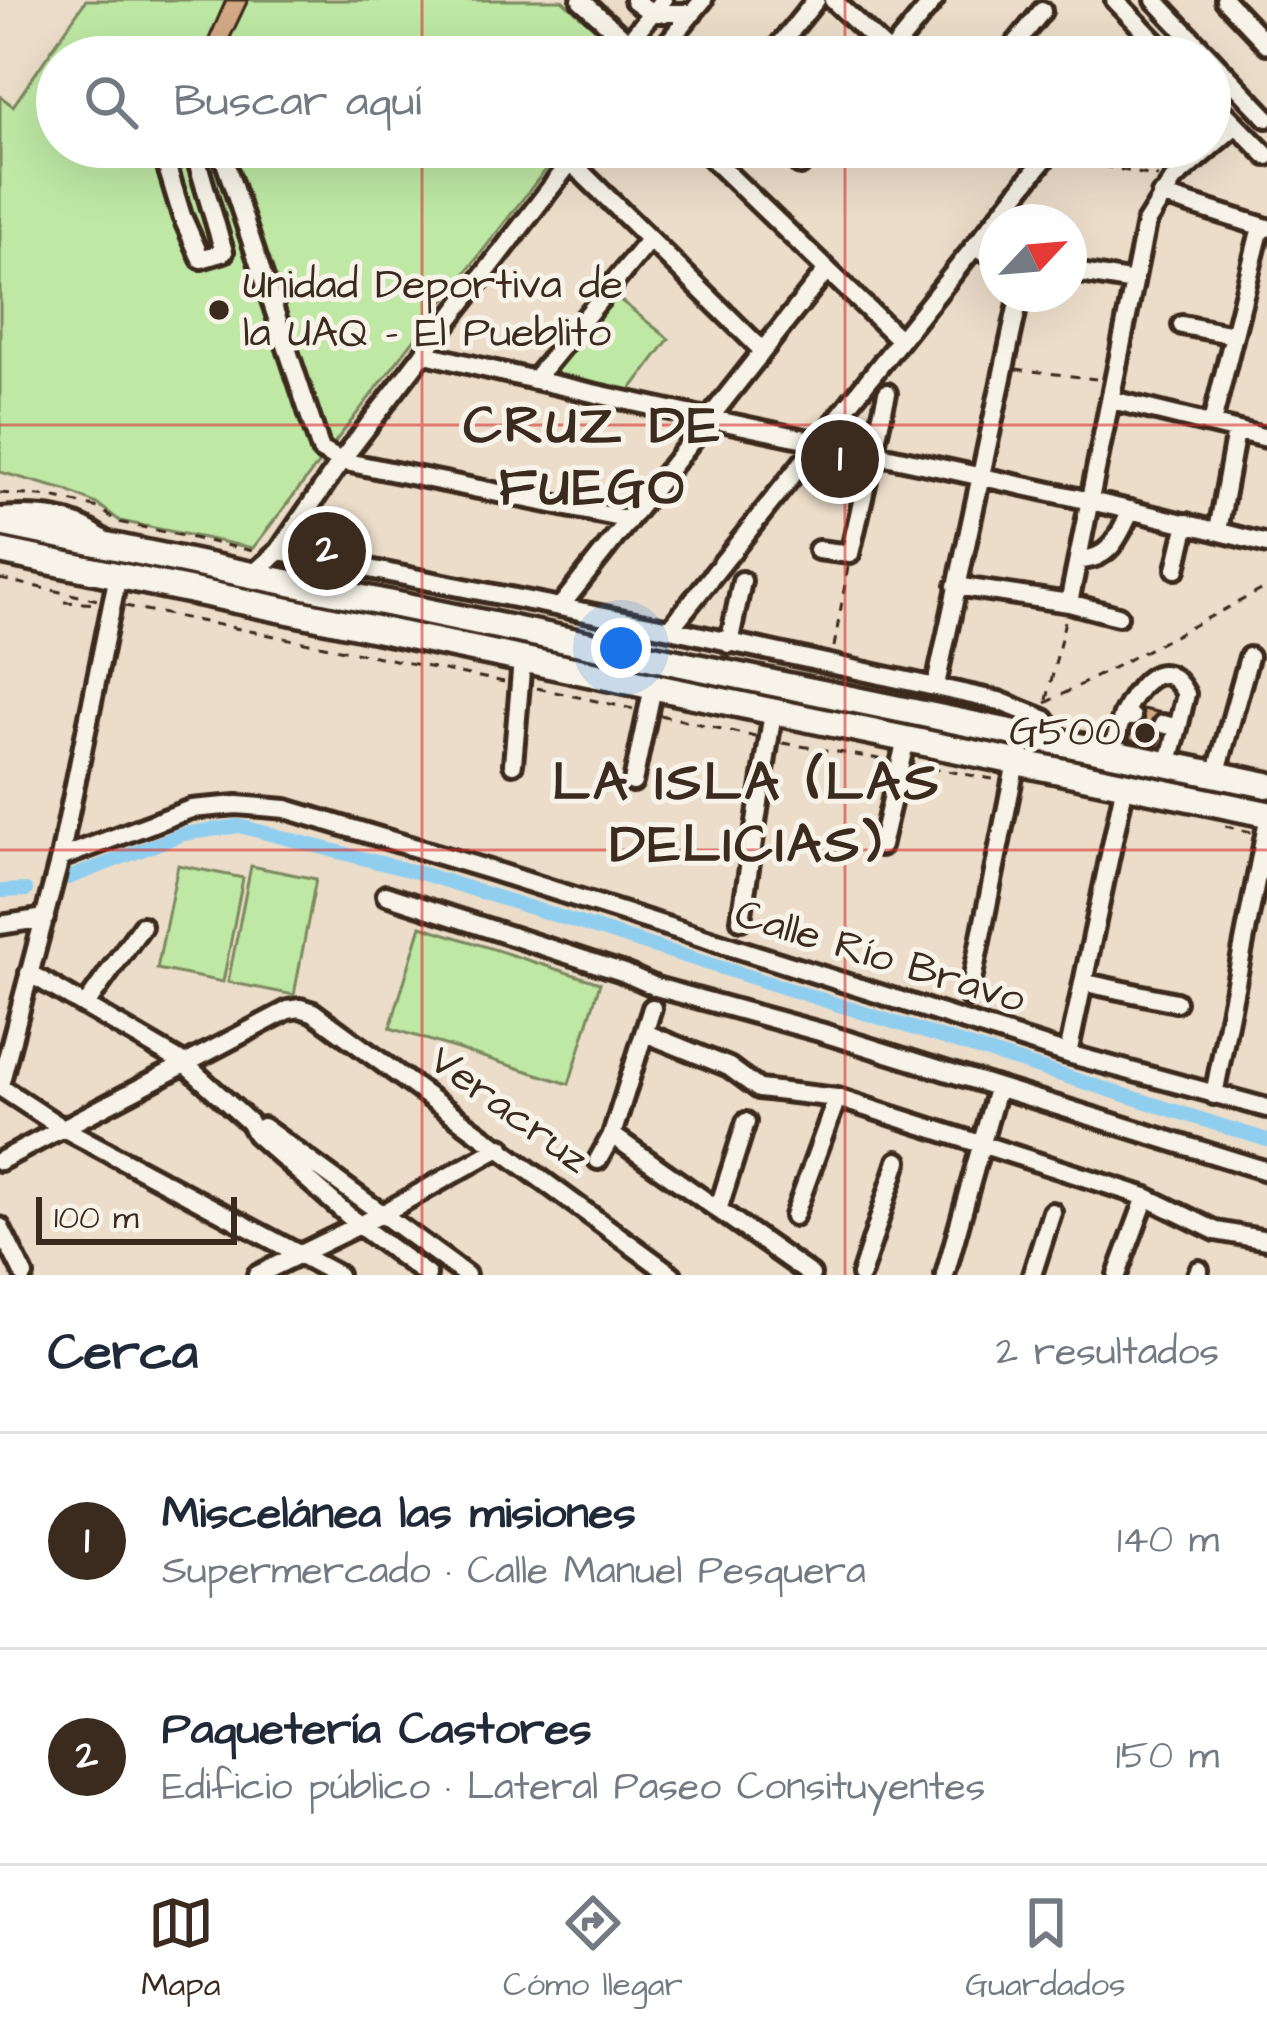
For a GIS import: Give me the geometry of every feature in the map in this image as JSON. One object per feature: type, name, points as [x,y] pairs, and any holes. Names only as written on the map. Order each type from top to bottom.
[{"type":"highway","points":[[0,520],[1267,785]]},
{"type":"highway","points":[[2,556],[118,575],[1267,814]]},
{"type":"street","points":[[634,0],[657,7],[698,6]]},
{"type":"street","points":[[787,36],[816,0]]},
{"type":"street","points":[[833,0],[869,36]]},
{"type":"street","points":[[905,36],[934,0]]},
{"type":"street","points":[[1115,0],[1149,36]]},
{"type":"street","points":[[1155,0],[1190,36]]},
{"type":"street","points":[[1225,0],[1267,44]]},
{"type":"street","points":[[585,3],[616,36]]},
{"type":"street","points":[[673,36],[698,6]]},
{"type":"street","points":[[637,36],[657,7]]},
{"type":"street","points":[[1022,36],[1042,10]]},
{"type":"street","points":[[1231,79],[1267,118]]},
{"type":"street","points":[[1231,120],[1267,156]]},
{"type":"street","points":[[1231,129],[1236,125]]},
{"type":"street","points":[[167,168],[201,260],[224,252],[199,168]]},
{"type":"street","points":[[227,168],[321,450],[341,460],[626,520]]},
{"type":"street","points":[[252,575],[279,551],[341,460],[567,168]]},
{"type":"street","points":[[588,168],[649,240],[761,349]]},
{"type":"street","points":[[721,168],[900,340]]},
{"type":"street","points":[[670,629],[1037,168]]},
{"type":"street","points":[[1070,603],[1146,223],[1161,195],[1188,168]]},
{"type":"street","points":[[1161,195],[1264,227],[1212,423]]},
{"type":"street","points":[[534,380],[649,240]]},
{"type":"street","points":[[973,248],[979,250]]},
{"type":"street","points":[[560,607],[826,271]]},
{"type":"street","points":[[1087,274],[1133,282]]},
{"type":"street","points":[[935,686],[1016,312]]},
{"type":"street","points":[[1182,325],[1234,335]]},
{"type":"street","points":[[426,354],[1091,500],[1267,544]]},
{"type":"street","points":[[1114,391],[1267,438]]},
{"type":"street","points":[[818,550],[850,554],[887,393]]},
{"type":"street","points":[[1219,531],[1236,431]]},
{"type":"street","points":[[1079,560],[1093,560],[1106,552],[1131,510]]},
{"type":"street","points":[[1176,569],[1187,523]]},
{"type":"street","points":[[279,551],[1045,711],[1062,740]]},
{"type":"street","points":[[118,575],[58,863],[0,1086],[61,1127],[258,1235],[279,1263],[306,1275]]},
{"type":"street","points":[[729,644],[742,581]]},
{"type":"street","points":[[956,586],[1070,603],[1118,616]]},
{"type":"street","points":[[1216,775],[1249,657]]},
{"type":"street","points":[[513,764],[522,660]]},
{"type":"street","points":[[1111,752],[1136,688],[1149,677],[1161,675],[1176,680],[1186,694],[1170,726],[1168,765]]},
{"type":"street","points":[[632,782],[652,687]]},
{"type":"street","points":[[742,920],[773,712]]},
{"type":"street","points":[[881,845],[905,739]]},
{"type":"street","points":[[968,996],[1016,762]]},
{"type":"street","points":[[1068,1054],[1126,784]]},
{"type":"street","name":"Calle Río Bravo","points":[[58,863],[191,809],[237,805],[286,809],[1068,1054],[1267,1108]]},
{"type":"street","points":[[1214,1095],[1267,825]]},
{"type":"street","points":[[386,895],[656,987],[820,1032],[1267,1171]]},
{"type":"street","points":[[0,926],[46,912]]},
{"type":"street","points":[[85,1006],[142,926]]},
{"type":"street","points":[[29,973],[185,1064],[359,1225],[427,1275]]},
{"type":"street","points":[[1086,983],[1176,1001]]},
{"type":"street","points":[[598,1160],[612,1135],[652,1008]]},
{"type":"street","name":"Veracruz","points":[[185,1064],[288,1010],[313,1012],[672,1275]]},
{"type":"street","points":[[645,1034],[729,1067],[759,1089],[836,1098],[1146,1196],[1216,1232],[1267,1240]]},
{"type":"street","points":[[0,1161],[185,1064]]},
{"type":"street","points":[[945,1275],[998,1089]]},
{"type":"street","points":[[794,1216],[836,1098]]},
{"type":"street","points":[[249,1122],[466,1275]]},
{"type":"street","points":[[718,1210],[746,1122]]},
{"type":"street","points":[[612,1135],[811,1275]]},
{"type":"street","points":[[279,1263],[382,1214],[501,1147]]},
{"type":"street","points":[[862,1275],[898,1161]]},
{"type":"street","points":[[1117,1275],[1146,1196]]},
{"type":"street","points":[[1032,1275],[1052,1212]]},
{"type":"street","points":[[0,1227],[24,1275]]},
{"type":"street","points":[[279,1263],[338,1275]]},
{"type":"path","points":[[1123,168],[1174,180]]},
{"type":"path","points":[[1005,368],[1114,391]]},
{"type":"path","points":[[80,508],[99,508]]},
{"type":"path","points":[[831,664],[850,554]]},
{"type":"path","points":[[1045,711],[1267,587]]},
{"type":"path","points":[[64,602],[79,604]]},
{"type":"path","points":[[1045,711],[1070,603]]},
{"type":"green space","name":"Unidad Deportiva de la UAQ - El Pueblito","points":[[86,0],[562,0],[596,29],[591,36],[61,36]]},
{"type":"green space","name":"Unidad Deportiva de la UAQ - El Pueblito","points":[[36,73],[36,168],[547,168],[253,548],[120,521],[99,505],[65,490],[0,472],[0,96],[13,106]]},
{"type":"green space","points":[[610,292],[669,339],[625,397],[541,378]]},
{"type":"green space","points":[[178,865],[243,878],[223,982],[157,969]]},
{"type":"green space","points":[[251,866],[316,879],[294,995],[228,982]]},
{"type":"green space","points":[[421,926],[600,983],[569,1084],[390,1028]]},
{"type":"building","points":[[226,0],[248,0],[231,36],[210,36]]},
{"type":"building","points":[[1142,709],[1158,712],[1151,726],[1160,736],[1158,746],[1129,740],[1132,729],[1144,721]]},
{"type":"waterway","points":[[69,878],[183,834],[239,826],[427,875],[1267,1140]]},
{"type":"waterway","points":[[0,891],[26,890]]},
{"type":"place","name":"Unidad Deportiva de la UAQ - El Pueblito","points":[[219,310]]},
{"type":"place","name":"Miscelánea las misiones","points":[[840,459]]},
{"type":"place","name":"Paquetería Castores","points":[[327,551]]},
{"type":"place","name":"G500","points":[[1145,733]]},
{"type":"district","name":"CRUZ DE FUEGO","points":[[593,457]]},
{"type":"district","name":"LA ISLA (LAS DELICIAS)","points":[[747,814]]}]
